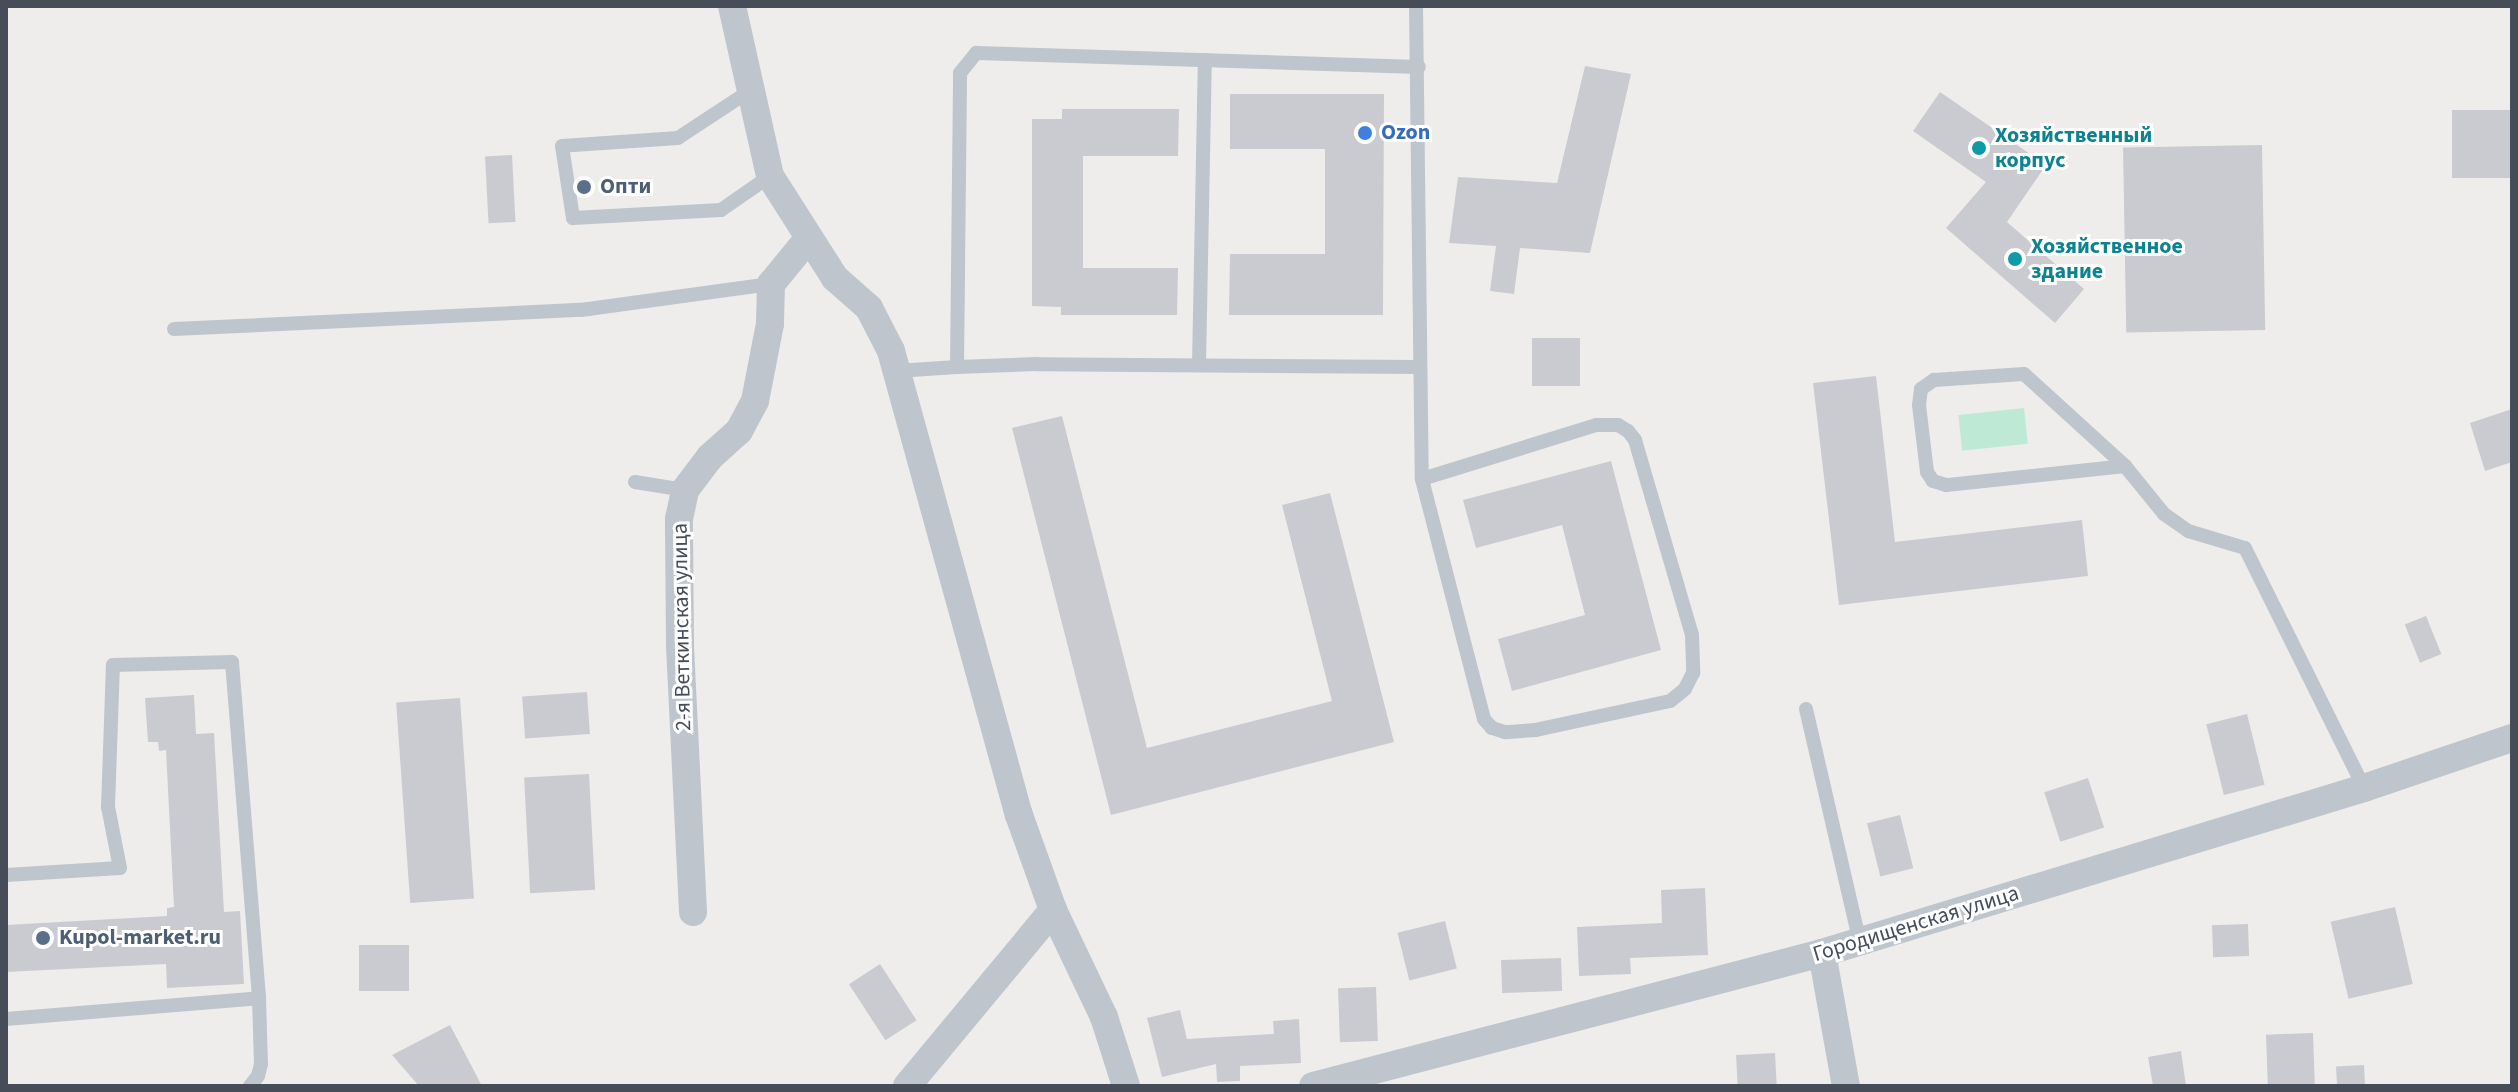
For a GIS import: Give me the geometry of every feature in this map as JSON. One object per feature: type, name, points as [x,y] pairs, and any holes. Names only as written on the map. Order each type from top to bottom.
[{"type":"street","points":[[732,6],[770,176],[835,278],[869,308],[891,351],[1019,815],[1053,910],[1104,1017],[1126,1086]]},
{"type":"street","points":[[771,284],[808,239]]},
{"type":"street","name":"2-я Веткинская улица","points":[[693,912],[680,644],[679,519],[685,490],[710,457],[739,431],[755,401],[770,324],[771,284]]},
{"type":"street","name":"Городищенская улица","points":[[1313,1086],[1860,942],[2364,788],[2512,738]]},
{"type":"street","points":[[907,1086],[1053,910]]},
{"type":"street","points":[[1822,953],[1846,1086]]},
{"type":"lane","points":[[1416,6],[1419,67],[1418,367],[1422,479],[1484,719],[1492,728],[1505,732],[1536,730],[1670,701],[1685,689],[1693,673],[1692,635],[1635,440],[1628,431],[1618,425],[1596,425],[1422,479]]},
{"type":"lane","points":[[957,367],[960,73],[976,53],[1419,67]]},
{"type":"lane","points":[[1199,365],[1205,60]]},
{"type":"lane","points":[[751,90],[678,138],[562,146],[573,218],[721,210],[770,176]]},
{"type":"lane","points":[[174,329],[581,310],[771,284]]},
{"type":"lane","points":[[896,371],[957,367],[1199,365],[1418,367]]},
{"type":"lane","points":[[2125,466],[1946,485],[1933,481],[1927,472],[1919,405],[1921,389],[1934,380],[2024,374],[2125,466],[2164,514],[2188,531],[2245,548],[2364,788]]},
{"type":"lane","points":[[635,482],[685,490]]},
{"type":"lane","points":[[6,875],[120,868],[108,807],[113,665],[232,662],[259,998],[261,1064],[258,1076],[250,1086]]},
{"type":"lane","points":[[1806,709],[1860,942]]},
{"type":"lane","points":[[6,1019],[259,998]]},
{"type":"green space","points":[[2024,408],[2028,444],[1962,451],[1958,415]]},
{"type":"building","points":[[1585,66],[1631,74],[1590,253],[1520,248],[1514,294],[1490,291],[1496,246],[1449,243],[1458,177],[1557,183]]},
{"type":"building","points":[[1940,92],[2046,165],[2007,222],[2084,289],[2055,323],[1946,228],[1986,182],[1913,131]]},
{"type":"building","points":[[1230,94],[1384,94],[1383,315],[1229,315],[1230,254],[1325,254],[1325,149],[1230,149]]},
{"type":"building","points":[[1062,109],[1179,109],[1178,156],[1083,156],[1083,268],[1178,268],[1177,315],[1061,315],[1061,307],[1032,306],[1032,119],[1062,119]]},
{"type":"building","points":[[2452,110],[2512,110],[2512,178],[2452,178]]},
{"type":"building","points":[[2262,145],[2265,330],[2126,332],[2123,147]]},
{"type":"building","points":[[512,155],[516,222],[489,223],[485,156]]},
{"type":"building","points":[[1532,338],[1580,338],[1580,386],[1532,386]]},
{"type":"building","points":[[1876,376],[1895,542],[2082,520],[2088,576],[1839,605],[1813,383]]},
{"type":"building","points":[[2512,409],[2512,462],[2485,471],[2470,423]]},
{"type":"building","points":[[1062,416],[1147,748],[1332,701],[1282,505],[1330,493],[1394,742],[1111,815],[1012,428]]},
{"type":"building","points":[[1611,461],[1661,650],[1512,691],[1498,639],[1585,615],[1562,525],[1476,548],[1463,500]]},
{"type":"building","points":[[2426,616],[2441,654],[2420,663],[2405,625]]},
{"type":"building","points":[[587,692],[590,734],[525,738],[522,697]]},
{"type":"building","points":[[194,695],[196,734],[214,733],[224,912],[240,911],[244,984],[167,988],[166,964],[6,972],[6,925],[167,916],[167,908],[174,907],[166,750],[159,751],[158,742],[148,742],[145,698]]},
{"type":"building","points":[[460,698],[474,899],[410,903],[396,702]]},
{"type":"building","points":[[2247,714],[2265,785],[2224,795],[2206,724]]},
{"type":"building","points":[[589,774],[595,890],[530,893],[524,777]]},
{"type":"building","points":[[2088,778],[2104,827],[2060,842],[2044,792]]},
{"type":"building","points":[[1900,815],[1913,868],[1880,877],[1867,823]]},
{"type":"building","points":[[1705,888],[1708,955],[1630,958],[1631,974],[1579,976],[1577,927],[1662,923],[1661,890]]},
{"type":"building","points":[[2395,907],[2413,984],[2348,999],[2331,922]]},
{"type":"building","points":[[1445,921],[1457,969],[1409,980],[1397,933]]},
{"type":"building","points":[[2248,924],[2249,956],[2213,957],[2212,925]]},
{"type":"building","points":[[359,945],[409,945],[409,991],[359,991]]},
{"type":"building","points":[[1561,958],[1562,991],[1502,993],[1501,960]]},
{"type":"building","points":[[880,964],[916,1020],[885,1040],[849,984]]},
{"type":"building","points":[[1376,987],[1378,1041],[1340,1042],[1338,988]]},
{"type":"building","points":[[1180,1010],[1187,1039],[1274,1034],[1273,1021],[1299,1019],[1301,1063],[1240,1066],[1240,1081],[1217,1082],[1216,1064],[1162,1077],[1147,1018]]},
{"type":"building","points":[[450,1025],[482,1086],[419,1086],[392,1055]]},
{"type":"building","points":[[2313,1033],[2315,1085],[2268,1086],[2266,1035]]},
{"type":"building","points":[[2181,1051],[2186,1086],[2153,1086],[2148,1057]]},
{"type":"building","points":[[1775,1053],[1777,1086],[1738,1086],[1736,1055]]},
{"type":"building","points":[[2364,1065],[2365,1086],[2337,1086],[2336,1066]]},
{"type":"place","name":"Ozon","points":[[1365,133]]},
{"type":"place","name":"Хозяйственный корпус","points":[[1979,148]]},
{"type":"place","name":"Опти","points":[[584,187]]},
{"type":"place","name":"Хозяйственное здание","points":[[2015,259]]},
{"type":"place","name":"Kupol-market.ru","points":[[43,938]]}]
